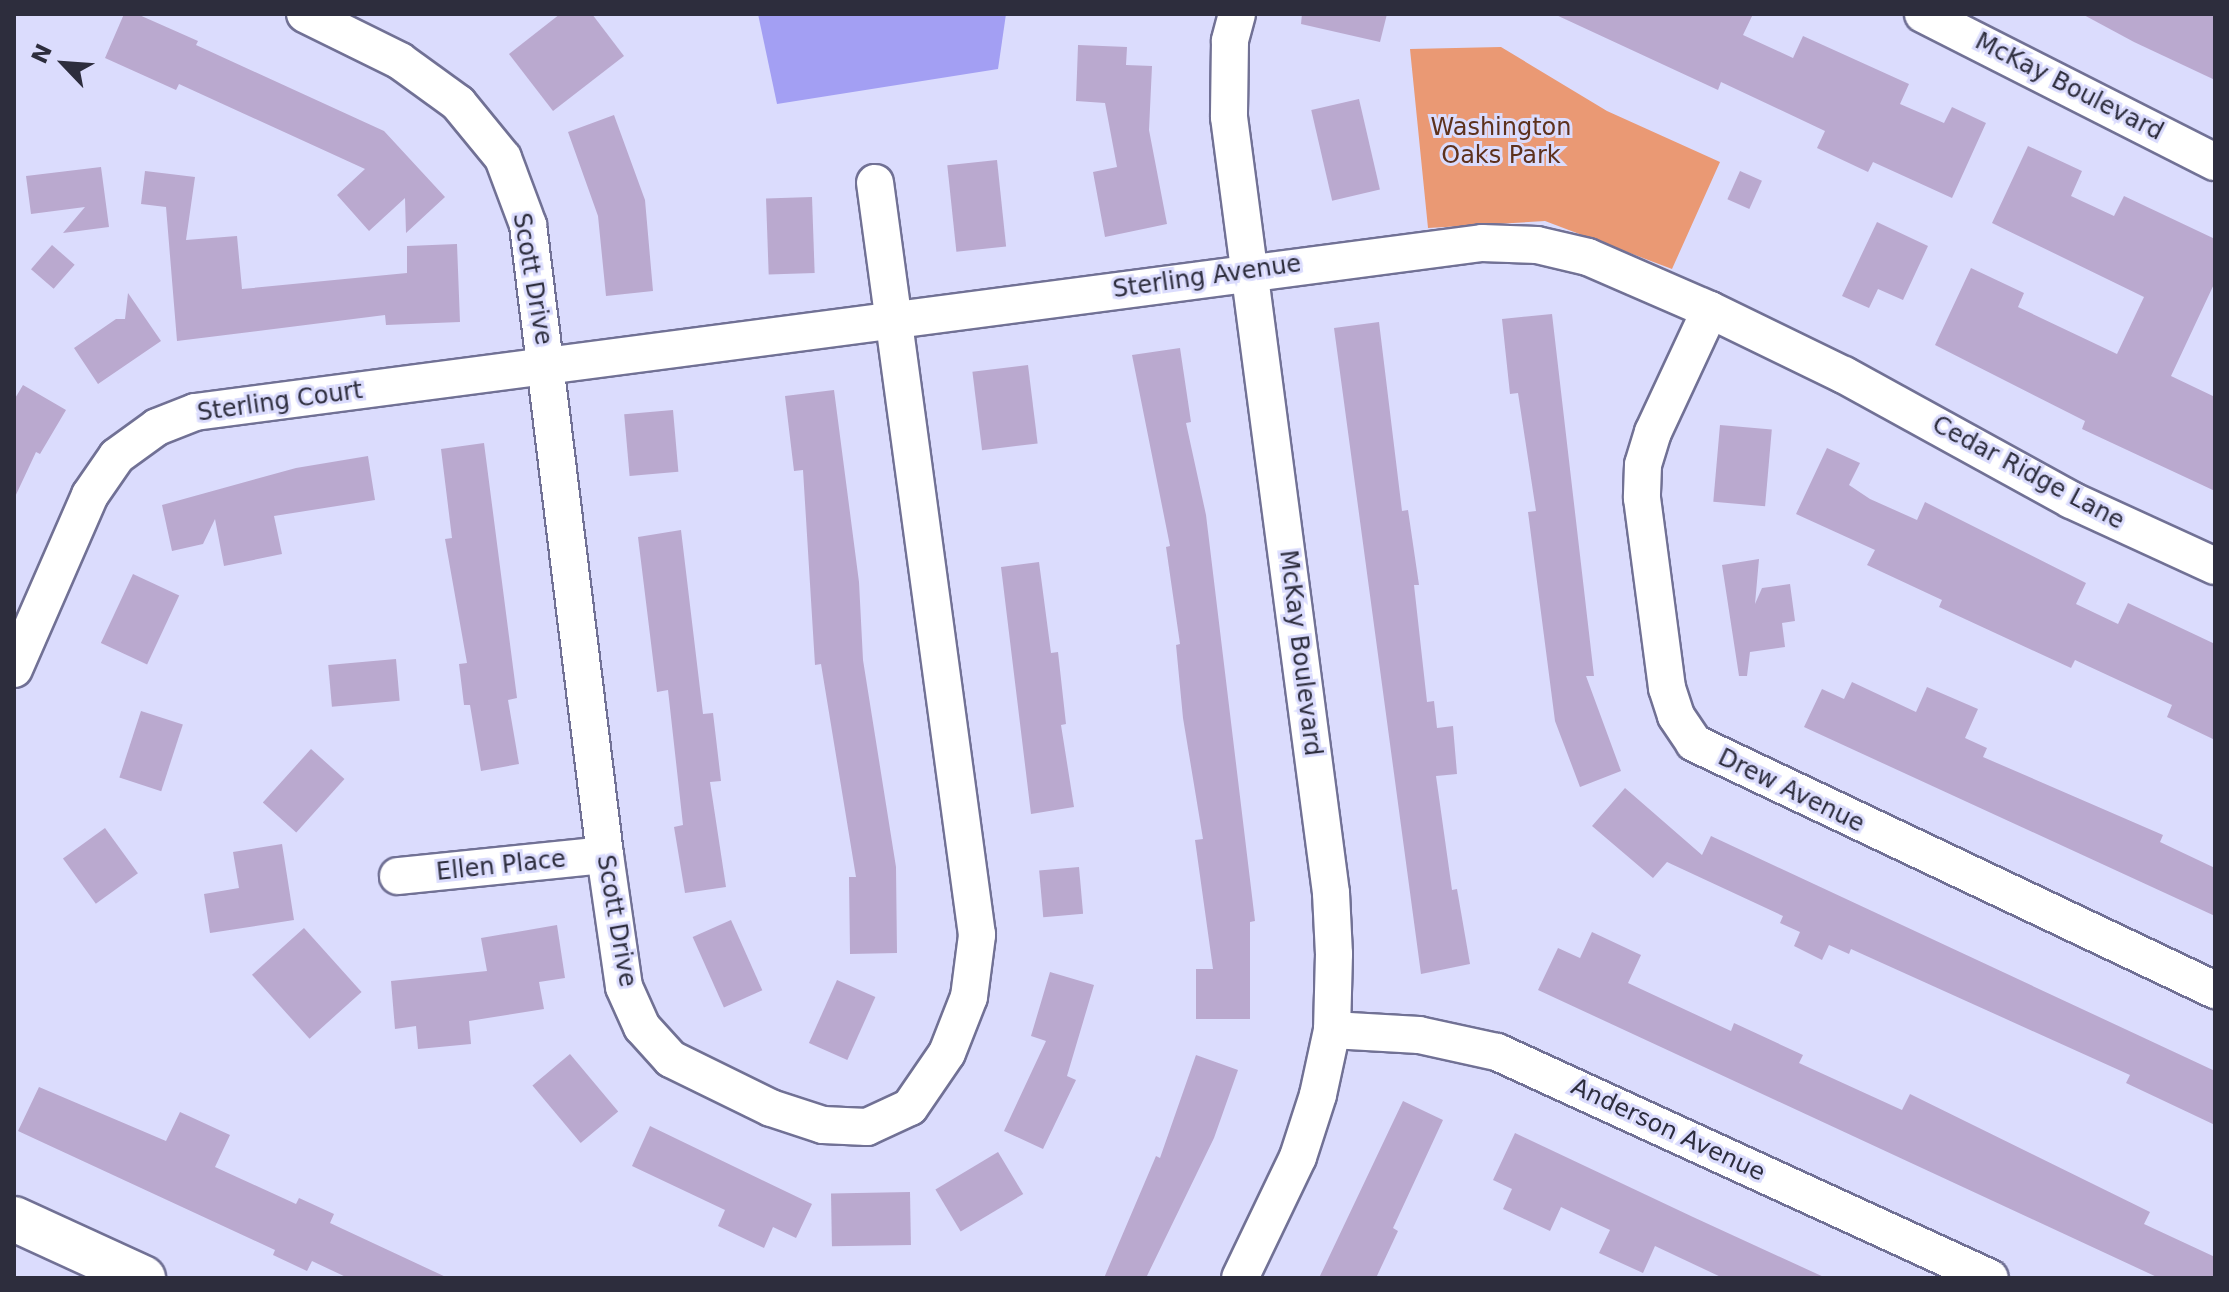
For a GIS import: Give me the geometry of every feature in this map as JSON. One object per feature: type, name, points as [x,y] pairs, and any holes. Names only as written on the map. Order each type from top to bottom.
[{"type":"street","name":"McKay Boulevard","points":[[1237,14],[1230,41],[1229,117],[1331,893],[1332,1030],[1298,1157],[1240,1278]]},
{"type":"street","name":"McKay Boulevard","points":[[1923,14],[2215,162]]},
{"type":"street","name":"Scott Drive","points":[[311,15],[400,61],[458,103],[503,158],[528,225],[605,855],[624,987],[642,1027],[671,1059],[771,1108],[823,1125],[867,1127],[910,1107],[947,1053],[969,997],[977,935],[897,319],[875,183]]},
{"type":"street","name":"Sterling Avenue","points":[[547,365],[1251,270],[1482,243],[1537,245],[1588,257],[1710,310],[1844,375]]},
{"type":"street","name":"Drew Avenue","points":[[1710,310],[1653,432],[1643,465],[1642,498],[1667,688],[1676,716],[1694,743],[2215,990]]},
{"type":"street","name":"Sterling Court","points":[[14,669],[90,495],[117,456],[157,427],[195,412],[547,365]]},
{"type":"street","name":"Cedar Ridge Lane","points":[[1844,375],[2071,500],[2215,566]]},
{"type":"street","name":"Ellen Place","points":[[398,876],[605,855]]},
{"type":"street","name":"Anderson Avenue","points":[[1332,1030],[1419,1035],[1497,1052],[1990,1278]]},
{"type":"street","points":[[14,1219],[143,1278]]},
{"type":"green space","name":"Washington Oaks Park","points":[[1501,47],[1607,111],[1720,162],[1672,269],[1545,221],[1428,228],[1410,49]]},
{"type":"shaded area","points":[[758,14],[1006,14],[998,69],[777,104]]},
{"type":"building","points":[[124,14],[137,14],[198,41],[196,45],[384,131],[445,197],[406,233],[405,198],[369,231],[337,195],[365,169],[179,84],[176,90],[105,58]]},
{"type":"building","points":[[560,14],[592,14],[624,56],[553,111],[509,54]]},
{"type":"building","points":[[1302,14],[1387,14],[1380,42],[1301,24]]},
{"type":"building","points":[[1554,14],[1753,14],[1743,35],[1793,58],[1803,36],[1909,84],[1900,104],[1944,123],[1952,107],[1986,123],[1952,198],[1873,162],[1868,172],[1817,148],[1825,131],[1721,82],[1718,90]]},
{"type":"building","points":[[2082,14],[2215,14],[2215,80],[2134,42]]},
{"type":"building","points":[[1078,45],[1127,47],[1126,65],[1152,66],[1149,130],[1167,224],[1105,237],[1093,172],[1117,167],[1105,103],[1076,101]]},
{"type":"building","points":[[1359,99],[1380,190],[1332,201],[1311,110]]},
{"type":"building","points":[[614,115],[645,200],[653,291],[606,296],[598,216],[568,132]]},
{"type":"building","points":[[2028,146],[2082,171],[2071,196],[2114,216],[2124,196],[2215,239],[2215,282],[2171,376],[2215,397],[2215,491],[2082,429],[2085,421],[1935,345],[1971,268],[2024,293],[2018,307],[2117,354],[2144,297],[1992,223]]},
{"type":"building","points":[[997,160],[1006,247],[956,252],[947,165]]},
{"type":"building","points":[[101,167],[109,227],[63,233],[85,207],[31,214],[26,176]]},
{"type":"building","points":[[145,171],[195,177],[186,240],[237,236],[242,289],[407,273],[407,246],[457,244],[460,322],[386,325],[385,315],[177,341],[166,207],[141,204]]},
{"type":"building","points":[[1740,171],[1762,181],[1749,209],[1727,199]]},
{"type":"building","points":[[812,197],[815,273],[769,275],[766,199]]},
{"type":"building","points":[[1877,222],[1928,246],[1903,300],[1878,289],[1869,308],[1842,296]]},
{"type":"building","points":[[52,245],[75,265],[54,289],[31,269]]},
{"type":"building","points":[[128,293],[161,341],[98,384],[74,348],[116,319],[125,319]]},
{"type":"building","points":[[1552,314],[1594,676],[1586,676],[1621,771],[1580,787],[1555,721],[1528,512],[1536,511],[1518,393],[1510,394],[1502,319]]},
{"type":"building","points":[[1379,322],[1402,511],[1408,510],[1419,585],[1414,585],[1427,702],[1434,701],[1437,728],[1453,726],[1457,774],[1436,776],[1452,890],[1457,889],[1470,964],[1421,974],[1334,328]]},
{"type":"building","points":[[1180,348],[1191,422],[1186,423],[1206,515],[1255,921],[1250,922],[1250,1019],[1196,1019],[1196,969],[1213,969],[1195,840],[1203,839],[1183,718],[1176,645],[1180,644],[1166,547],[1170,546],[1132,355]]},
{"type":"building","points":[[1028,365],[1038,443],[982,450],[972,372]]},
{"type":"building","points":[[23,385],[66,410],[40,454],[36,452],[14,499],[14,400]]},
{"type":"building","points":[[834,390],[859,582],[863,660],[896,867],[897,953],[850,954],[849,877],[856,877],[821,664],[815,665],[803,470],[794,471],[785,396]]},
{"type":"building","points":[[673,410],[678,472],[630,476],[624,414]]},
{"type":"building","points":[[1720,425],[1772,430],[1765,506],[1713,502]]},
{"type":"building","points":[[484,443],[517,698],[508,700],[519,764],[481,771],[470,705],[464,705],[459,664],[467,663],[445,539],[452,538],[441,449]]},
{"type":"building","points":[[1827,448],[1860,463],[1849,485],[1870,499],[1917,520],[1925,502],[2086,583],[2076,604],[2118,624],[2128,603],[2215,644],[2215,740],[2167,717],[2172,705],[2075,660],[2071,668],[1939,607],[1942,600],[1867,565],[1875,550],[1796,514]]},
{"type":"building","points":[[368,456],[375,500],[274,516],[282,554],[224,566],[215,519],[203,544],[172,551],[162,505],[296,468]]},
{"type":"building","points":[[681,530],[703,714],[713,713],[721,781],[710,782],[726,887],[685,893],[674,827],[683,825],[668,690],[657,692],[638,537]]},
{"type":"building","points":[[1759,559],[1755,604],[1762,588],[1790,584],[1795,621],[1782,623],[1785,647],[1750,652],[1747,676],[1739,676],[1722,565]]},
{"type":"building","points":[[1039,562],[1051,653],[1058,652],[1066,724],[1061,725],[1074,807],[1031,814],[1001,567]]},
{"type":"building","points":[[133,574],[179,596],[147,664],[101,643]]},
{"type":"building","points":[[396,659],[400,701],[332,707],[328,665]]},
{"type":"building","points":[[1852,682],[1916,712],[1927,687],[1978,709],[1965,738],[1987,748],[1983,757],[2163,835],[2160,842],[2215,868],[2215,916],[1804,727],[1822,689],[1844,699]]},
{"type":"building","points":[[141,711],[183,725],[161,791],[119,778]]},
{"type":"building","points":[[311,749],[344,779],[296,833],[263,803]]},
{"type":"building","points":[[1625,788],[1702,855],[1711,836],[2215,1071],[2215,1125],[2126,1083],[2130,1075],[1851,949],[1849,954],[1829,945],[1822,960],[1794,946],[1800,932],[1780,923],[1783,916],[1667,862],[1653,878],[1592,826]]},
{"type":"building","points":[[105,828],[138,873],[96,904],[63,859]]},
{"type":"building","points":[[282,844],[294,920],[210,933],[204,894],[239,888],[233,852]]},
{"type":"building","points":[[1079,867],[1083,914],[1043,917],[1039,870]]},
{"type":"building","points":[[731,920],[762,990],[724,1007],[693,937]]},
{"type":"building","points":[[557,925],[565,978],[539,982],[544,1009],[469,1021],[471,1044],[418,1049],[416,1026],[395,1029],[391,981],[487,971],[481,938]]},
{"type":"building","points":[[304,928],[362,992],[310,1039],[252,975]]},
{"type":"building","points":[[1592,932],[1641,955],[1628,983],[1731,1031],[1734,1023],[1803,1055],[1799,1063],[1902,1110],[1910,1094],[2150,1212],[2144,1224],[2215,1257],[2215,1278],[2159,1278],[1538,990],[1558,948],[1580,958]]},
{"type":"building","points":[[1050,972],[1094,985],[1067,1076],[1076,1080],[1043,1149],[1004,1131],[1046,1041],[1031,1036]]},
{"type":"building","points":[[837,980],[875,997],[847,1060],[809,1043]]},
{"type":"building","points":[[570,1054],[618,1111],[581,1143],[532,1085]]},
{"type":"building","points":[[1196,1055],[1238,1070],[1214,1138],[1146,1278],[1104,1278],[1156,1156],[1160,1158]]},
{"type":"building","points":[[39,1087],[166,1141],[180,1112],[230,1135],[215,1167],[296,1204],[299,1198],[334,1214],[330,1223],[448,1278],[348,1278],[312,1261],[307,1271],[273,1255],[275,1250],[18,1131]]},
{"type":"building","points":[[1403,1101],[1443,1120],[1393,1228],[1398,1231],[1376,1278],[1319,1278]]},
{"type":"building","points":[[650,1126],[812,1204],[796,1238],[773,1227],[764,1248],[718,1226],[725,1210],[632,1166]]},
{"type":"building","points":[[1515,1133],[1826,1278],[1723,1278],[1655,1246],[1643,1273],[1599,1253],[1610,1230],[1561,1207],[1550,1231],[1503,1209],[1512,1189],[1493,1180]]},
{"type":"building","points":[[998,1152],[1023,1194],[961,1232],[935,1190]]},
{"type":"building","points":[[910,1192],[911,1245],[832,1246],[831,1193]]}]
